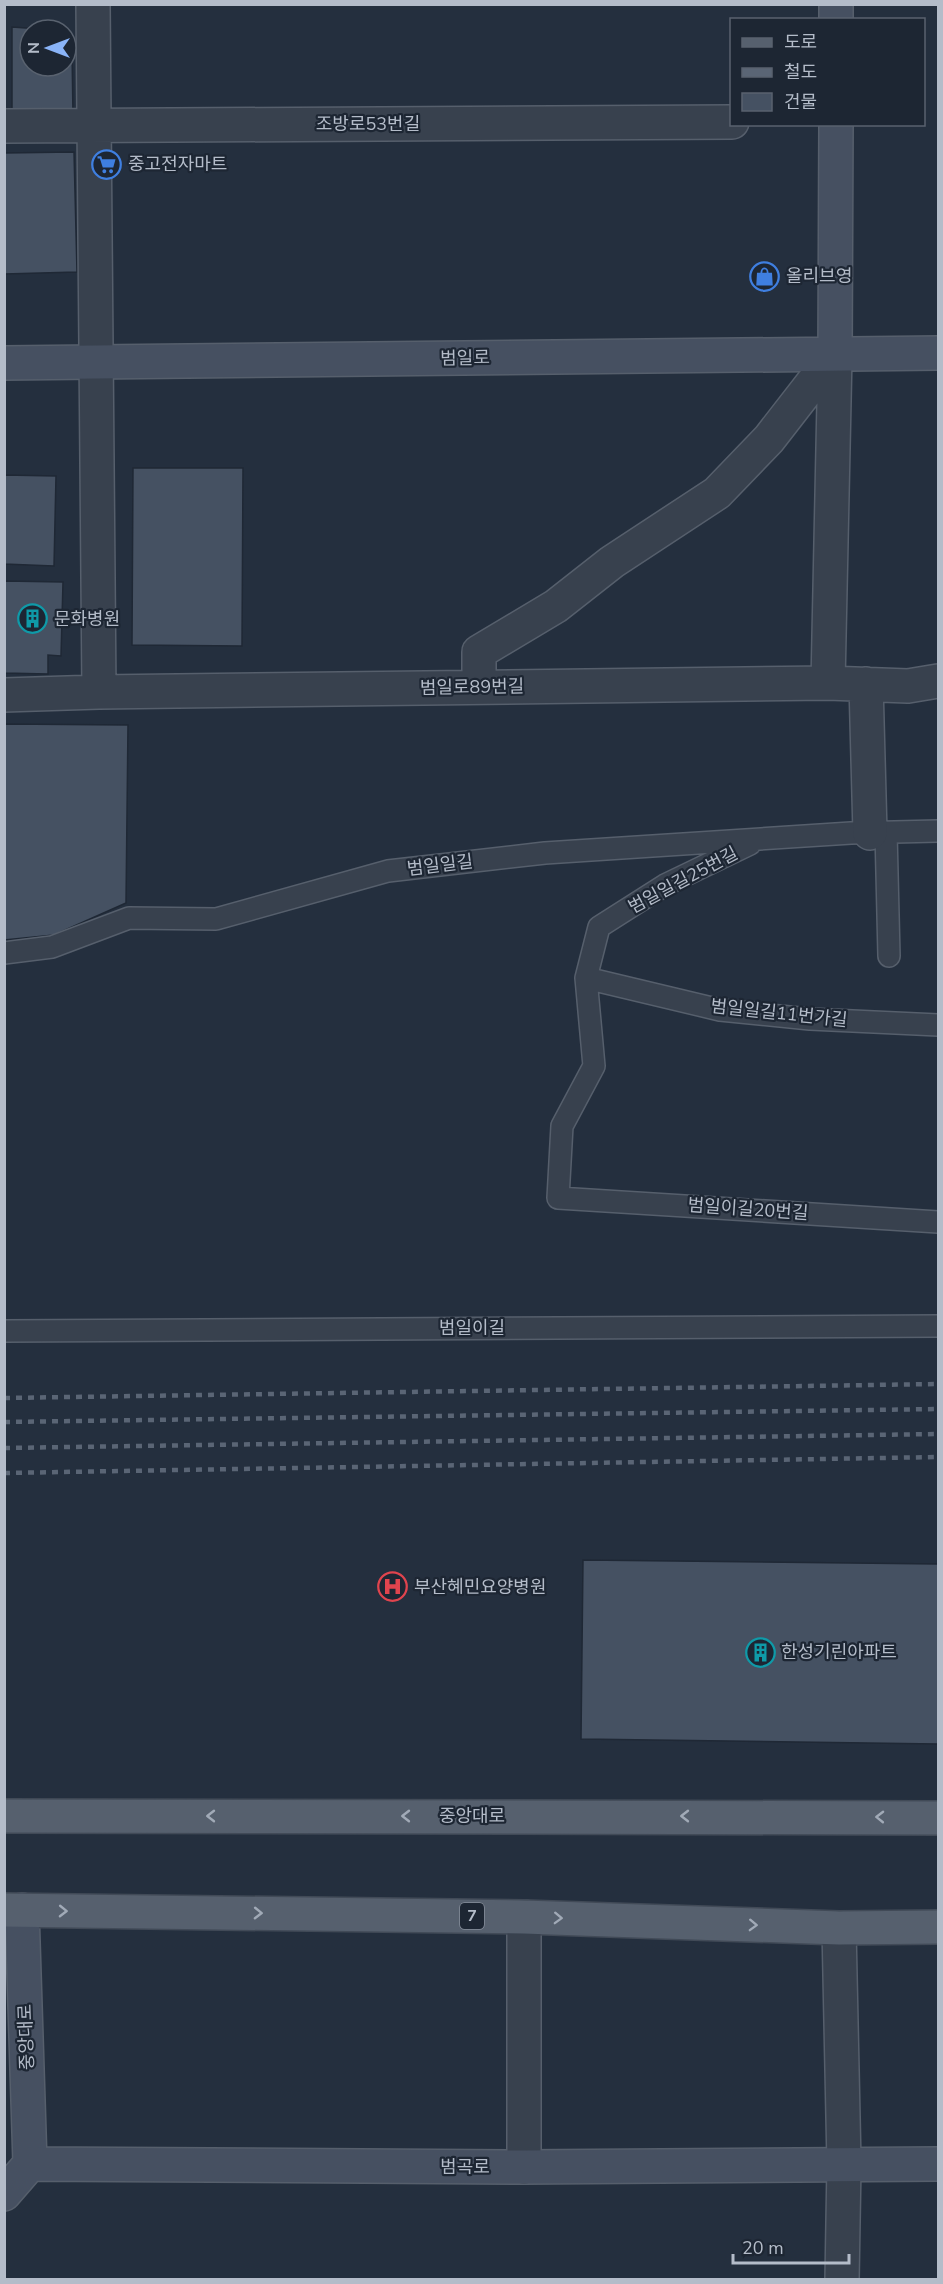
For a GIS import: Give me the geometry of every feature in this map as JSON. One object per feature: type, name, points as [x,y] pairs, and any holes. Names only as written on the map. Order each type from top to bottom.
[{"type":"main road","name":"중앙대로","points":[[4,1816],[939,1818]]},
{"type":"main road","name":"중앙대로","points":[[13,1910],[524,1917],[839,1928],[939,1927]]},
{"type":"street","points":[[93,4],[94,362],[99,692]]},
{"type":"street","name":"조방로53번길","points":[[4,126],[730,122]]},
{"type":"street","points":[[828,683],[835,354],[836,126]]},
{"type":"street","name":"범일로","points":[[4,363],[939,353]]},
{"type":"street","points":[[479,687],[479,652],[556,606],[612,562],[717,493],[769,439],[835,354]]},
{"type":"street","name":"범일로89번길","points":[[4,696],[99,692],[828,683],[908,686],[939,681]]},
{"type":"street","points":[[866,684],[878,832]]},
{"type":"street","name":"중앙대로","points":[[13,1910],[30,2164]]},
{"type":"street","points":[[524,1917],[524,2167]]},
{"type":"street","points":[[839,1928],[844,2164],[842,2280]]},
{"type":"street","points":[[4,2194],[30,2164]]},
{"type":"street","name":"범곡로","points":[[30,2164],[524,2167],[939,2164]]},
{"type":"lane","name":"범일일길","points":[[4,953],[52,947],[129,918],[216,919],[388,871],[545,853],[878,832],[939,831]]},
{"type":"lane","points":[[878,832],[889,956]]},
{"type":"lane","name":"범일일길25번길","points":[[558,1198],[562,1126],[594,1066],[586,978],[600,927],[665,885],[761,839]]},
{"type":"lane","name":"범일일길11번가길","points":[[586,978],[659,993],[720,1010],[810,1018],[939,1025]]},
{"type":"lane","name":"범일이길20번길","points":[[558,1198],[939,1222]]},
{"type":"lane","name":"범일이길","points":[[4,1331],[939,1326]]},
{"type":"building","points":[[12,27],[18,27],[18,78],[72,78],[73,116],[12,116]]},
{"type":"building","points":[[74,152],[77,272],[4,274],[4,153]]},
{"type":"building","points":[[133,468],[243,468],[242,646],[132,645]]},
{"type":"building","points":[[4,475],[56,476],[54,566],[4,564]]},
{"type":"building","name":"문화병원","points":[[4,581],[63,582],[61,656],[48,655],[48,674],[4,673]]},
{"type":"building","points":[[4,724],[128,725],[126,903],[54,935],[4,940]]},
{"type":"building","name":"한성기린아파트","points":[[583,1560],[938,1564],[938,1744],[581,1739]]},
{"type":"railway","points":[[4,1398],[938,1384]]},
{"type":"railway","points":[[4,1422],[938,1409]]},
{"type":"railway","points":[[4,1448],[938,1434]]},
{"type":"railway","points":[[4,1473],[938,1457]]},
{"type":"place","name":"중고전자마트","points":[[107,164]]},
{"type":"place","name":"올리브영","points":[[765,276]]},
{"type":"place","name":"문화병원","points":[[33,619]]},
{"type":"place","name":"부산혜민요양병원","points":[[393,1587]]},
{"type":"place","name":"한성기린아파트","points":[[760,1652]]}]
